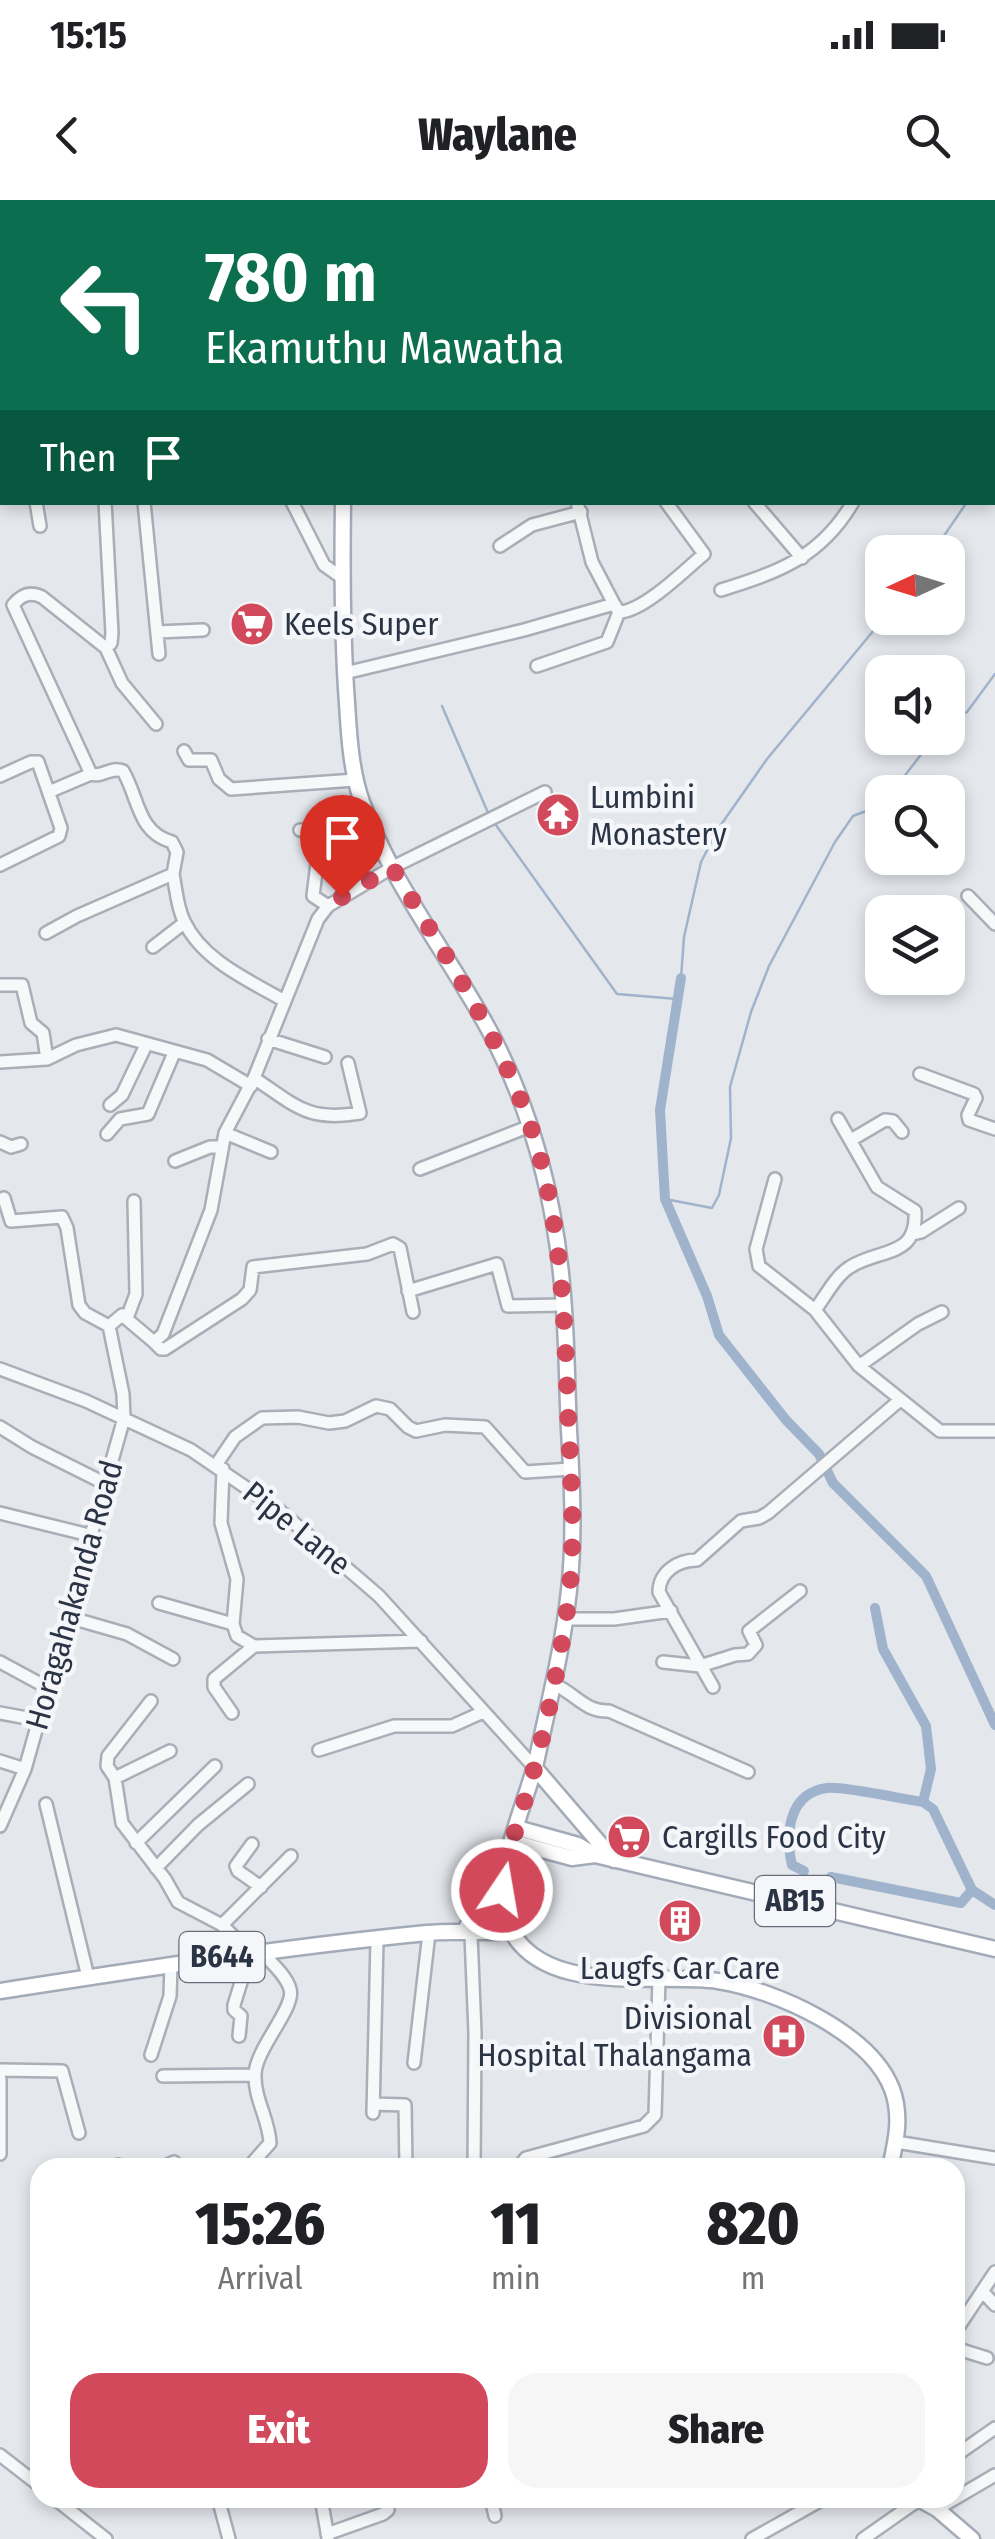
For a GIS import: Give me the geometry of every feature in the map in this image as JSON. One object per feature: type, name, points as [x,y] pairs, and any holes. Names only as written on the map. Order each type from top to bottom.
[{"type":"main road","points":[[343,505],[345,673],[356,780],[392,867],[489,1030],[530,1126],[552,1209],[564,1305],[572,1562],[566,1619],[535,1768],[504,1878],[490,1913],[469,1931]]},
{"type":"main road","points":[[535,1768],[614,1860]]},
{"type":"main road","name":"AB15","points":[[515,1835],[578,1845],[614,1860],[995,1949]]},
{"type":"main road","points":[[504,1878],[502,1901],[509,1927],[530,1952],[559,1968],[600,1978],[718,1981],[794,2006],[846,2035],[871,2056],[892,2088],[898,2115],[892,2158]]},
{"type":"main road","name":"B644","points":[[0,1991],[256,1952],[509,1927]]},
{"type":"main road","points":[[937,2509],[965,2536]]},
{"type":"street","points":[[36,505],[40,526]]},
{"type":"street","points":[[105,505],[112,633],[106,648]]},
{"type":"street","points":[[144,505],[159,654]]},
{"type":"street","points":[[294,505],[324,564],[342,576]]},
{"type":"street","points":[[345,673],[616,608],[628,612],[704,554],[668,505]]},
{"type":"street","points":[[757,505],[802,558]]},
{"type":"street","points":[[722,590],[769,575],[802,558],[824,542],[851,505]]},
{"type":"street","points":[[500,546],[532,526],[579,508],[592,562],[616,608],[606,642],[537,666]]},
{"type":"street","points":[[0,610],[23,595],[38,594],[106,648],[122,683],[156,724]]},
{"type":"street","points":[[13,605],[91,774]]},
{"type":"street","points":[[156,632],[203,630]]},
{"type":"street","points":[[184,751],[190,760],[211,760],[219,779],[231,789],[356,780]]},
{"type":"street","points":[[0,776],[35,761],[42,766],[60,822],[59,836],[0,865]]},
{"type":"street","points":[[51,791],[114,768],[126,774],[140,816],[150,830],[176,848],[173,874],[184,923],[220,964],[284,1000]]},
{"type":"street","points":[[154,1342],[163,1334],[211,1210],[225,1133],[252,1082],[313,930],[328,906],[392,867],[545,792]]},
{"type":"street","points":[[300,830],[322,831],[313,896],[328,906]]},
{"type":"street","points":[[46,933],[173,874]]},
{"type":"street","points":[[968,896],[995,924]]},
{"type":"street","points":[[153,946],[184,923]]},
{"type":"street","points":[[0,985],[22,986],[30,1023],[43,1033],[47,1058]]},
{"type":"street","points":[[0,1062],[47,1058],[76,1045],[116,1035],[207,1060],[315,1116],[336,1117],[360,1112],[348,1063]]},
{"type":"street","points":[[268,1038],[325,1057]]},
{"type":"street","points":[[110,1105],[122,1095],[146,1045]]},
{"type":"street","points":[[108,1134],[120,1118],[148,1114],[174,1053]]},
{"type":"street","points":[[920,1074],[974,1094],[969,1120],[995,1128]]},
{"type":"street","points":[[816,1310],[846,1268],[897,1250],[913,1234],[914,1211],[877,1187],[838,1118]]},
{"type":"street","points":[[851,1140],[885,1120],[893,1121],[902,1132]]},
{"type":"street","points":[[420,1169],[530,1126]]},
{"type":"street","points":[[225,1133],[271,1152]]},
{"type":"street","points":[[0,1142],[11,1147],[21,1144]]},
{"type":"street","points":[[174,1161],[220,1146]]},
{"type":"street","points":[[775,1179],[756,1249],[759,1266],[816,1310],[859,1366],[940,1432],[995,1431]]},
{"type":"street","points":[[4,1198],[11,1220],[62,1217],[80,1306],[109,1326]]},
{"type":"street","points":[[127,1318],[136,1294],[134,1201]]},
{"type":"street","points":[[913,1234],[958,1208]]},
{"type":"street","points":[[109,1326],[119,1316],[127,1318],[165,1349],[242,1299],[250,1290],[251,1270],[266,1264],[368,1254],[393,1244],[400,1248],[412,1312]]},
{"type":"street","points":[[408,1291],[497,1264],[508,1306],[564,1305]]},
{"type":"street","points":[[859,1366],[918,1324],[942,1312]]},
{"type":"street","points":[[109,1326],[124,1418]]},
{"type":"street","name":"Pipe Lane","points":[[0,1369],[124,1418],[219,1467],[329,1550],[379,1596],[535,1768]]},
{"type":"street","points":[[713,1687],[659,1592],[664,1574],[685,1560],[697,1560],[741,1521],[759,1518],[900,1400]]},
{"type":"street","points":[[421,1641],[254,1646],[236,1636],[233,1624],[237,1579],[221,1524],[219,1467],[235,1437],[262,1418],[298,1417],[329,1423],[345,1421],[376,1406],[390,1408],[408,1428],[416,1431],[445,1425],[484,1427],[525,1472],[571,1469]]},
{"type":"street","name":"Horagahakanda Road","points":[[0,1826],[24,1769],[124,1418]]},
{"type":"street","points":[[0,1428],[106,1484]]},
{"type":"street","points":[[0,1513],[89,1535]]},
{"type":"street","points":[[663,1662],[700,1666],[748,1654],[756,1645],[748,1631],[800,1591]]},
{"type":"street","points":[[159,1603],[233,1624]]},
{"type":"street","points":[[566,1619],[671,1611]]},
{"type":"street","points":[[68,1617],[127,1634],[172,1659]]},
{"type":"street","points":[[232,1714],[214,1687],[214,1679],[254,1646]]},
{"type":"street","points":[[0,1662],[48,1688]]},
{"type":"street","points":[[553,1684],[585,1707],[609,1711],[748,1772]]},
{"type":"street","points":[[151,1701],[108,1756],[107,1766],[114,1778],[122,1823],[184,1907],[222,1925],[290,1986],[292,1998],[267,2039],[255,2075],[270,2143],[257,2158]]},
{"type":"street","points":[[319,1750],[394,1726],[452,1726],[483,1712]]},
{"type":"street","points":[[0,1713],[38,1720]]},
{"type":"street","points":[[114,1778],[170,1751]]},
{"type":"street","points":[[0,1761],[24,1769]]},
{"type":"street","points":[[136,1844],[215,1766]]},
{"type":"street","points":[[156,1868],[198,1824],[248,1784]]},
{"type":"street","points":[[46,1804],[88,1977]]},
{"type":"street","points":[[252,1844],[236,1866],[261,1887]]},
{"type":"street","points":[[222,1925],[292,1856]]},
{"type":"street","points":[[469,1931],[475,2034],[474,2158]]},
{"type":"street","points":[[414,2063],[429,1933]]},
{"type":"street","points":[[377,1940],[373,2108],[405,2105],[406,2158]]},
{"type":"street","points":[[239,2036],[241,2016],[234,2005],[256,1952]]},
{"type":"street","points":[[151,2055],[170,1996],[171,1965]]},
{"type":"street","points":[[526,2158],[651,2121],[655,2115],[659,1978]]},
{"type":"street","points":[[0,2070],[62,2071],[80,2133]]},
{"type":"street","points":[[163,2076],[255,2075]]},
{"type":"street","points":[[0,2078],[0,2145]]},
{"type":"street","points":[[896,2142],[995,2158]]},
{"type":"street","points":[[965,2317],[995,2272]]},
{"type":"street","points":[[982,2291],[995,2305]]},
{"type":"street","points":[[965,2351],[988,2358]]},
{"type":"street","points":[[965,2449],[995,2428]]},
{"type":"street","points":[[0,2455],[30,2478]]},
{"type":"street","points":[[965,2492],[995,2474]]},
{"type":"street","points":[[67,2508],[106,2539]]},
{"type":"street","points":[[221,2508],[229,2539]]},
{"type":"street","points":[[323,2508],[328,2536],[383,2514],[388,2508]]},
{"type":"street","points":[[493,2508],[495,2516]]},
{"type":"street","points":[[752,2539],[807,2508]]},
{"type":"street","points":[[862,2539],[904,2508]]},
{"type":"waterway","points":[[945,535],[965,505]]},
{"type":"waterway","points":[[681,978],[684,937],[701,862],[718,829],[767,759],[870,635]]},
{"type":"waterway","points":[[965,713],[995,674]]},
{"type":"waterway","points":[[442,706],[489,815]]},
{"type":"waterway","points":[[905,775],[921,755]]},
{"type":"waterway","points":[[665,1199],[712,1208],[719,1195],[731,1138],[730,1087],[751,1012],[769,966],[835,842],[853,816],[865,811]]},
{"type":"waterway","points":[[493,821],[617,994],[677,999]]},
{"type":"waterway","points":[[681,978],[660,1110],[665,1199],[707,1296],[719,1335],[786,1420],[819,1454],[833,1483],[926,1576],[995,1725]]},
{"type":"waterway","points":[[875,1608],[883,1649],[926,1726],[931,1769],[923,1802],[933,1809],[972,1890],[995,1905]]},
{"type":"waterway","points":[[804,1871],[792,1865],[790,1829],[797,1807],[814,1792],[846,1789],[923,1802]]},
{"type":"waterway","points":[[831,1877],[961,1903],[972,1890]]},
{"type":"place","name":"Keels Super","points":[[252,624]]},
{"type":"place","name":"Lumbini Monastery","points":[[558,815]]},
{"type":"place","name":"Cargills Food City","points":[[629,1837]]},
{"type":"place","name":"Laugfs Car Care","points":[[680,1921]]},
{"type":"place","name":"Divisional Hospital Thalangama","points":[[784,2036]]},
{"type":"route","points":[[342,897],[392,867],[489,1030],[508,1070],[537,1147],[552,1209],[564,1305],[572,1562],[553,1684],[502,1890]]}]
